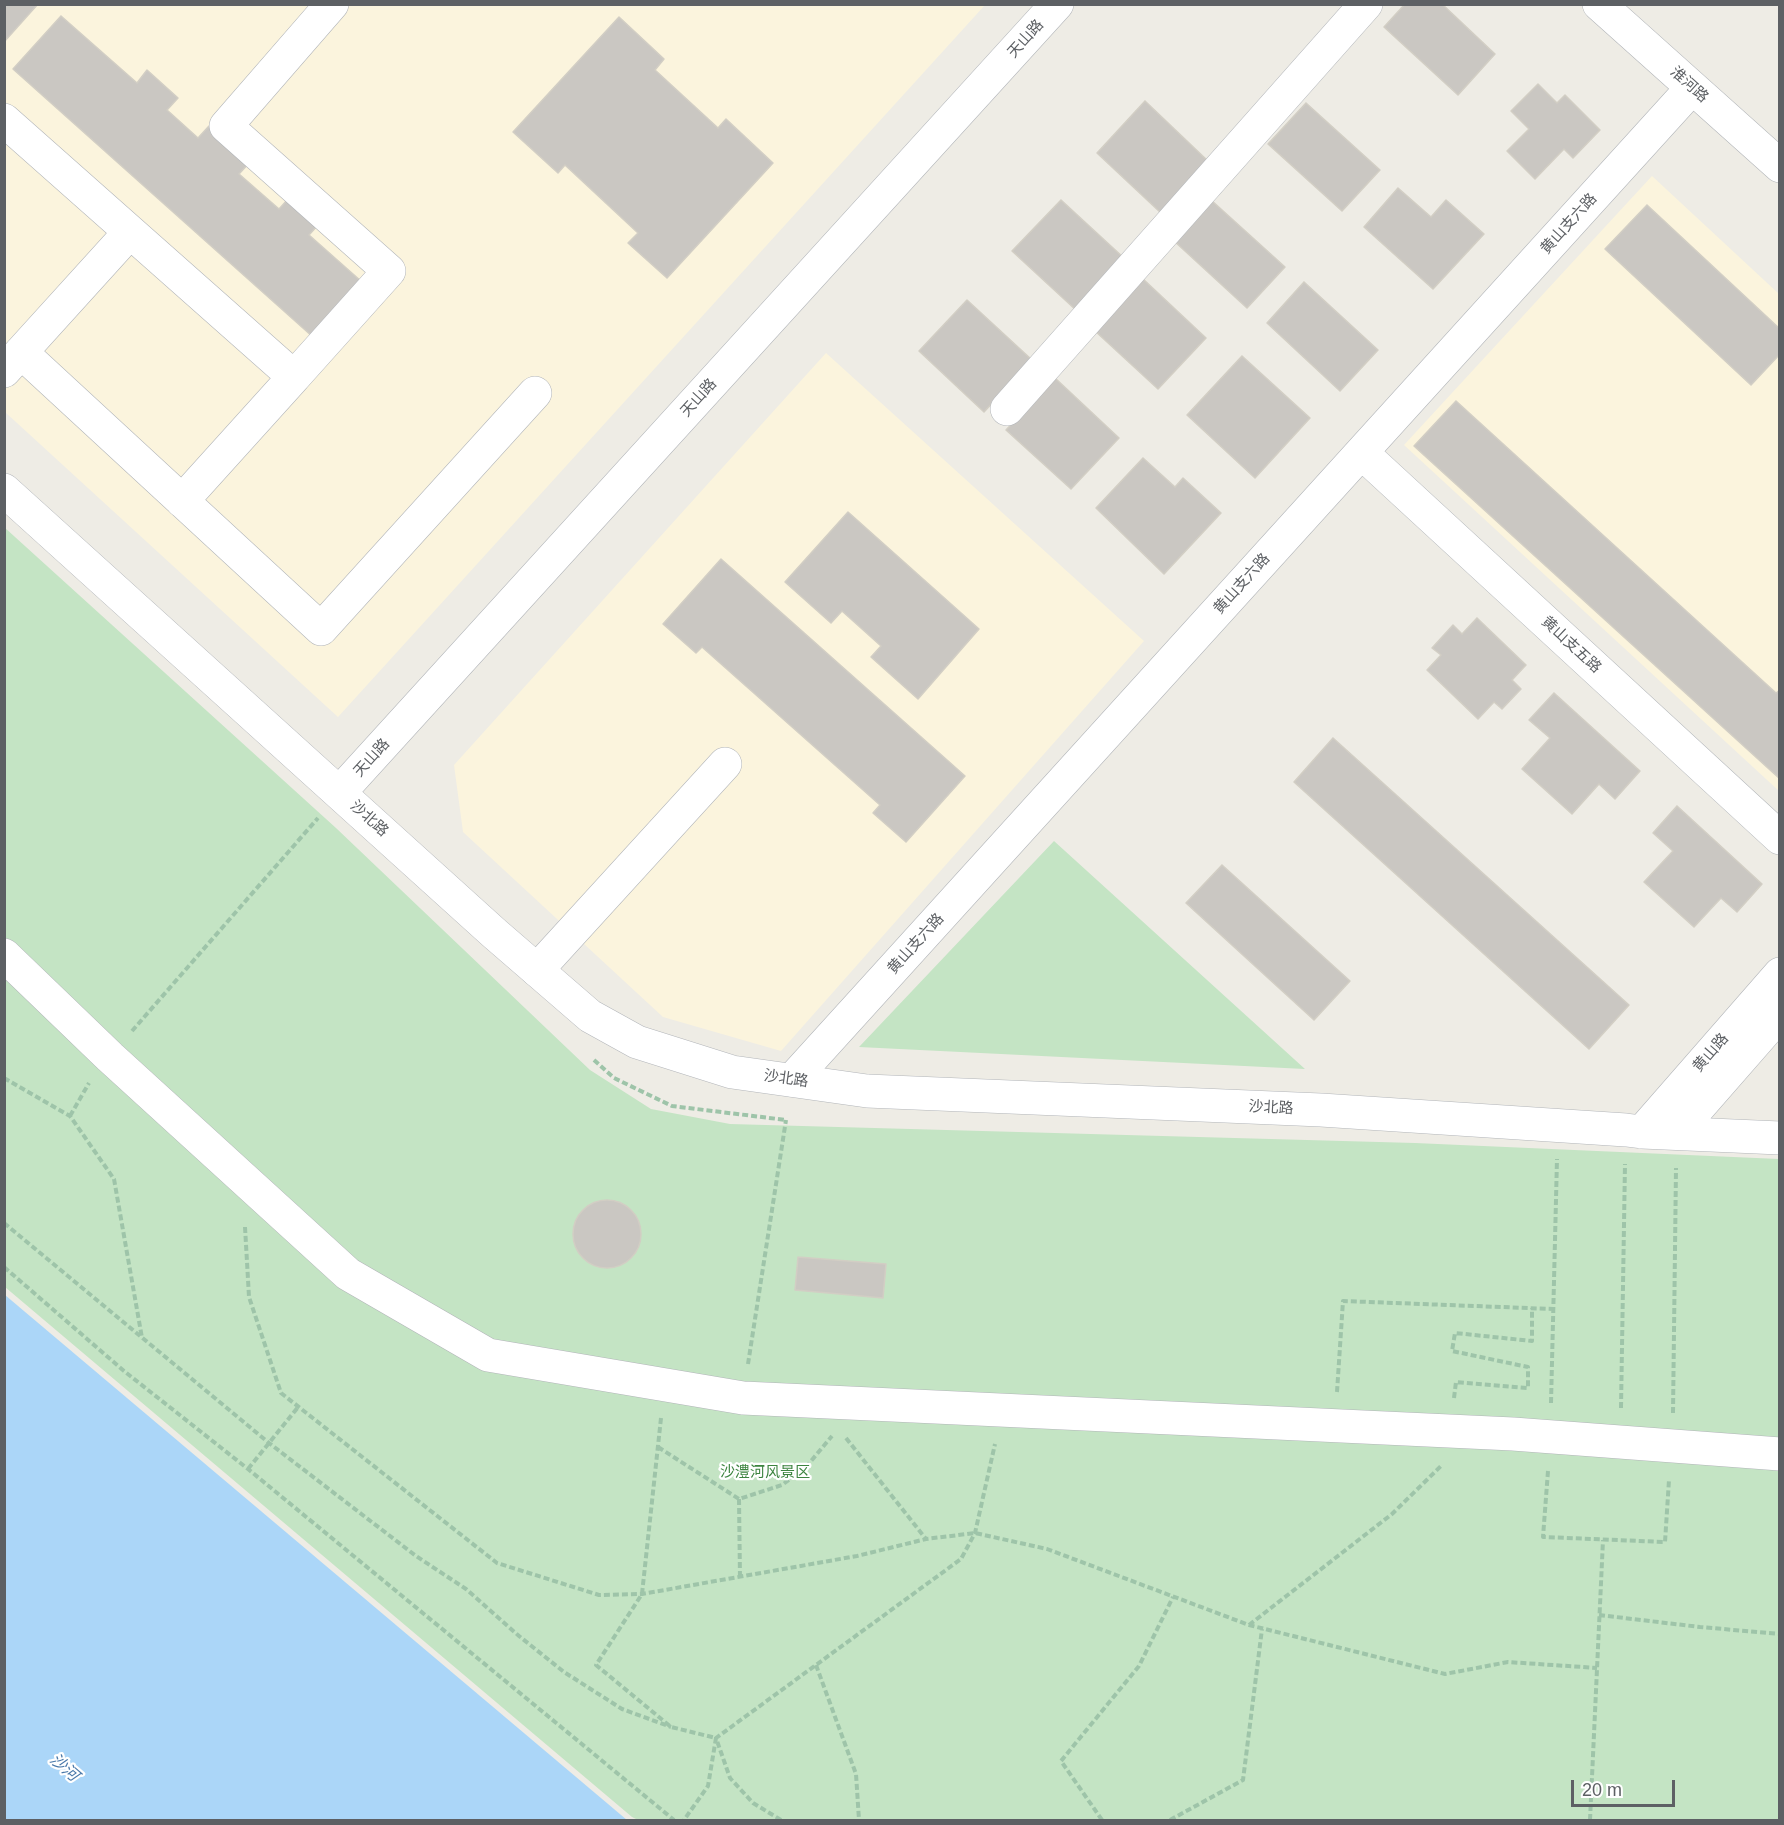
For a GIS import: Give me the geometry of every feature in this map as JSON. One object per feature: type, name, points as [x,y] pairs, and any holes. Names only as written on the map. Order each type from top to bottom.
[{"type":"street","points":[[182,501],[389,271],[226,126],[332,4]]},
{"type":"street","name":"天山路","points":[[340,792],[1057,4]]},
{"type":"street","points":[[1007,409],[1366,4]]},
{"type":"street","name":"淮河路","points":[[1599,4],[1779,166]]},
{"type":"street","name":"黄山支六路","points":[[792,1080],[1692,88]]},
{"type":"street","points":[[4,120],[294,377]]},
{"type":"street","points":[[130,232],[13,362],[182,501],[321,629],[535,393]]},
{"type":"street","name":"黄山支五路","points":[[1362,453],[1779,838]]},
{"type":"street","name":"沙北路","points":[[4,490],[537,970],[590,1016],[637,1042],[732,1072],[867,1091],[1298,1109],[1779,1138]]},
{"type":"street","points":[[537,970],[725,764]]},
{"type":"street","points":[[4,955],[110,1057],[348,1274],[488,1355],[743,1398],[1550,1436],[1779,1454]]},
{"type":"street","name":"黄山路","points":[[1634,1131],[1779,974]]},
{"type":"street","name":"黄山路","points":[[1676,1133],[1779,1014]]},
{"type":"path","points":[[70,1116],[92,1078],[340,792]]},
{"type":"path","points":[[4,1077],[70,1116],[114,1179],[142,1338]]},
{"type":"path","points":[[743,1398],[792,1080]]},
{"type":"path","points":[[1558,1125],[1550,1436],[1543,1537],[1665,1542],[1673,1406],[1676,1133]]},
{"type":"path","points":[[1620,1441],[1634,1131]]},
{"type":"path","points":[[242,1178],[249,1297],[281,1393],[497,1563],[599,1595],[642,1594],[857,1556],[926,1539],[975,1533],[1047,1549],[1262,1629],[1445,1674],[1508,1662],[1597,1668]]},
{"type":"path","points":[[4,1222],[269,1443],[416,1556],[466,1589],[564,1672],[622,1709],[671,1727],[716,1738]]},
{"type":"path","points":[[4,1267],[124,1371],[248,1469],[674,1821]]},
{"type":"path","points":[[1335,1426],[1343,1301],[1553,1309]]},
{"type":"path","points":[[664,1385],[642,1594],[596,1665],[671,1727]]},
{"type":"path","points":[[818,1402],[926,1539]]},
{"type":"path","points":[[248,1469],[299,1406]]},
{"type":"path","points":[[684,1821],[708,1786],[716,1738],[961,1559],[975,1533],[1002,1410]]},
{"type":"path","points":[[739,1499],[782,1485],[806,1467],[838,1428]]},
{"type":"path","points":[[658,1447],[739,1499]]},
{"type":"path","points":[[739,1499],[740,1578]]},
{"type":"path","points":[[1590,1821],[1603,1539]]},
{"type":"path","points":[[1102,1821],[1061,1761],[1139,1666],[1173,1597]]},
{"type":"path","points":[[1599,1615],[1700,1628],[1779,1634]]},
{"type":"path","points":[[1170,1821],[1243,1780],[1262,1629]]},
{"type":"path","points":[[816,1665],[856,1774],[859,1821]]},
{"type":"path","points":[[716,1738],[730,1779],[753,1803],[782,1821]]},
{"type":"shaded area","points":[[4,5],[985,5],[338,717],[5,412]]},
{"type":"shaded area","points":[[1652,176],[1779,294],[1779,791],[1404,445]]},
{"type":"shaded area","points":[[826,353],[1144,641],[781,1051],[663,1017],[463,832],[454,765]]},
{"type":"green space","name":"沙澧河风景区","points":[[4,527],[336,828],[590,1070],[651,1109],[730,1124],[1415,1143],[1779,1159],[1779,1820],[638,1820],[632,1817],[5,1287]]},
{"type":"green space","points":[[1054,841],[1305,1069],[859,1047]]},
{"type":"water","name":"沙河","points":[[5,1295],[627,1820],[5,1820]]},
{"type":"building","points":[[4,4],[38,4],[4,42]]},
{"type":"building","points":[[1405,4],[1442,4],[1495,54],[1458,95],[1384,27]]},
{"type":"building","points":[[61,16],[137,83],[147,70],[178,98],[167,110],[198,138],[209,126],[250,162],[239,174],[279,209],[289,198],[318,225],[309,235],[362,282],[313,337],[13,69]]},
{"type":"building","points":[[619,17],[664,59],[655,70],[718,128],[726,119],[773,163],[667,278],[628,243],[638,233],[565,165],[558,173],[513,132]]},
{"type":"building","points":[[1538,84],[1557,103],[1565,95],[1600,130],[1573,158],[1564,149],[1535,179],[1507,151],[1529,129],[1511,111]]},
{"type":"building","points":[[1145,101],[1209,162],[1161,213],[1097,153]]},
{"type":"building","points":[[1306,103],[1380,170],[1342,211],[1268,144]]},
{"type":"building","points":[[1398,188],[1431,217],[1446,200],[1484,234],[1433,289],[1364,227]]},
{"type":"building","points":[[1061,200],[1125,259],[1077,311],[1012,251]]},
{"type":"building","points":[[1211,200],[1285,267],[1247,308],[1173,240]]},
{"type":"building","points":[[1647,205],[1780,329],[1780,354],[1751,385],[1605,249]]},
{"type":"building","points":[[1142,278],[1206,338],[1158,389],[1094,330]]},
{"type":"building","points":[[1304,282],[1378,350],[1340,391],[1267,323]]},
{"type":"building","points":[[967,300],[1032,360],[984,412],[919,351]]},
{"type":"building","points":[[1242,356],[1310,418],[1255,478],[1187,415]]},
{"type":"building","points":[[1055,378],[1119,438],[1071,489],[1006,430]]},
{"type":"building","points":[[1456,401],[1776,693],[1780,690],[1780,779],[1414,446]]},
{"type":"building","points":[[1143,458],[1175,487],[1183,478],[1221,513],[1164,574],[1096,508]]},
{"type":"building","points":[[848,512],[979,629],[918,699],[871,657],[881,646],[842,611],[831,623],[785,582]]},
{"type":"building","points":[[721,559],[965,776],[906,842],[873,813],[880,805],[702,647],[696,653],[663,624]]},
{"type":"building","points":[[1477,618],[1526,665],[1512,680],[1521,689],[1502,709],[1494,702],[1478,719],[1427,670],[1441,655],[1432,648],[1453,625],[1462,634]]},
{"type":"building","points":[[1554,693],[1640,771],[1615,799],[1599,784],[1572,814],[1522,769],[1550,738],[1529,720]]},
{"type":"building","points":[[1333,738],[1629,1005],[1589,1049],[1294,782]]},
{"type":"building","points":[[1677,806],[1762,884],[1737,912],[1721,898],[1694,927],[1644,882],[1673,851],[1653,833]]},
{"type":"building","points":[[1222,865],[1350,981],[1314,1020],[1186,903]]},
{"type":"building","points":[[607,1200],[620,1203],[631,1210],[638,1221],[641,1234],[638,1247],[631,1258],[620,1265],[607,1268],[594,1265],[583,1258],[576,1247],[573,1234],[576,1221],[583,1210],[594,1203]]},
{"type":"building","points":[[798,1257],[886,1264],[883,1298],[795,1290]]}]
